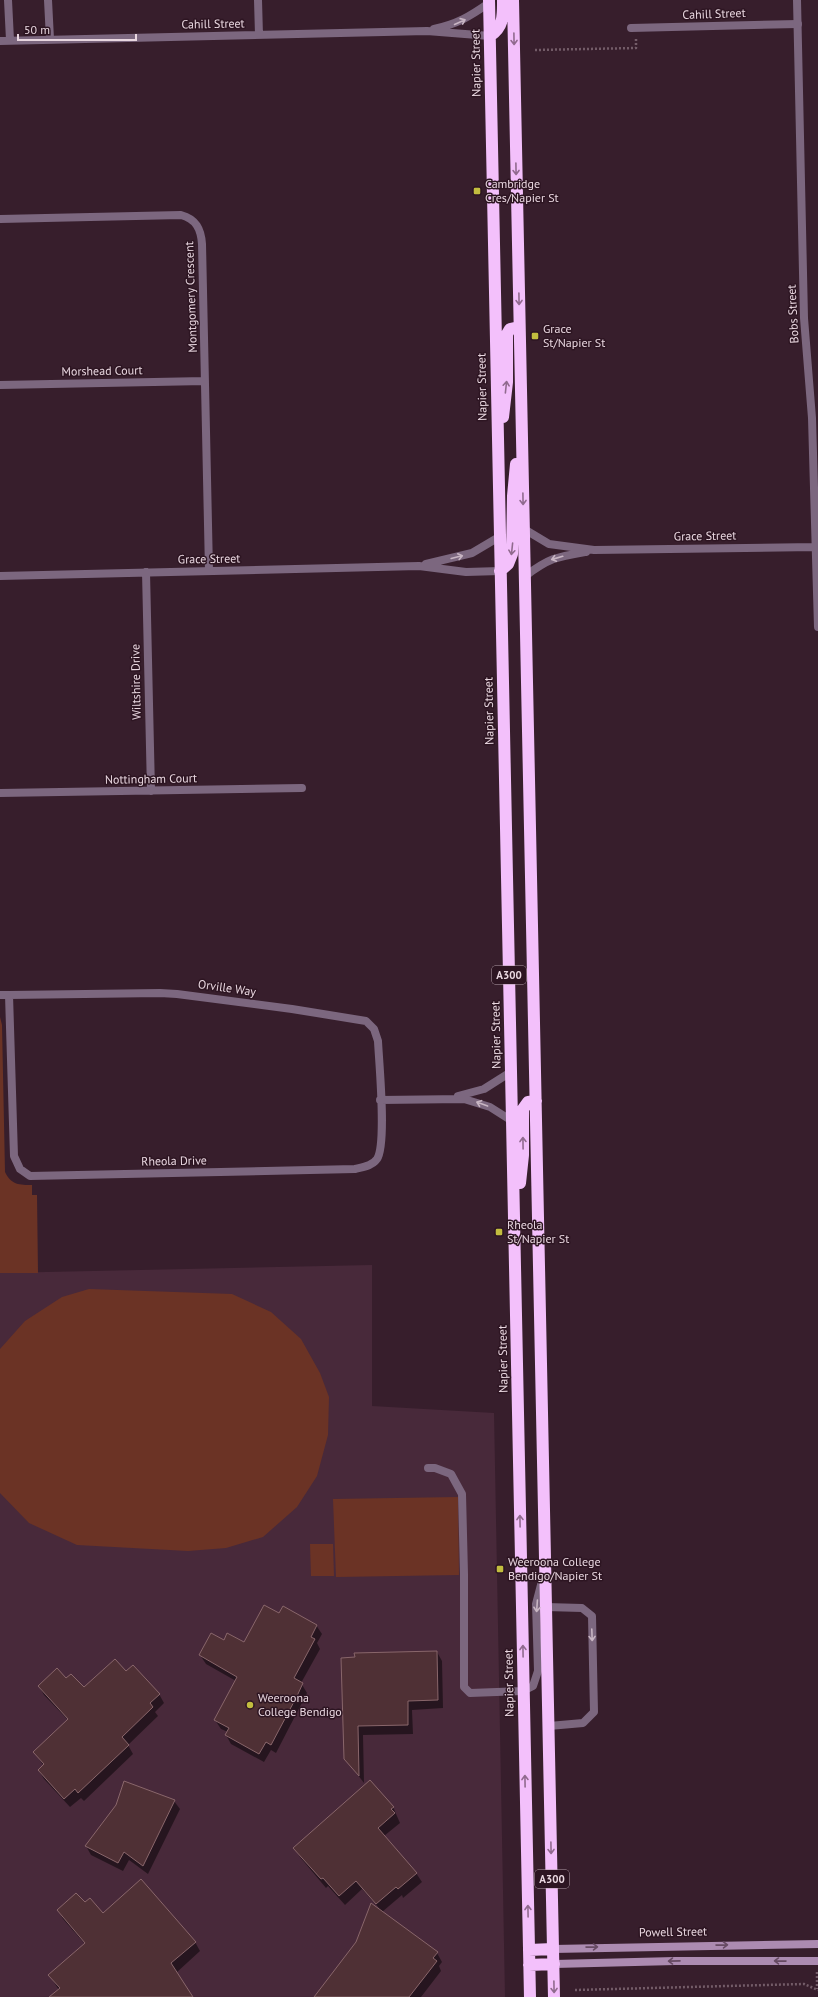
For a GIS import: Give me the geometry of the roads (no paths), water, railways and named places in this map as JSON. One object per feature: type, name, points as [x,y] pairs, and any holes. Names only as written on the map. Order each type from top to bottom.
[{"type":"highway","points":[[490,36],[496,32],[502,22],[503,0]]},
{"type":"highway","name":"A300","points":[[513,0],[554,1997]]},
{"type":"highway","name":"Napier Street","points":[[489,2],[530,1997]]},
{"type":"highway","points":[[498,468],[507,382],[506,334],[510,329],[519,327]]},
{"type":"highway","points":[[500,571],[508,564],[512,554],[513,496],[521,413]]},
{"type":"highway","points":[[514,1224],[523,1155],[523,1109],[528,1102],[536,1101]]},
{"type":"highway","name":"Powell Street","points":[[529,1950],[553,1949]]},
{"type":"highway","points":[[529,1965],[554,1964]]},
{"type":"street","points":[[8,0],[10,40]]},
{"type":"street","points":[[48,0],[50,40]]},
{"type":"street","points":[[258,0],[259,34]]},
{"type":"street","name":"Bobs Street","points":[[797,0],[804,318],[811,398],[818,626]]},
{"type":"street","name":"Cahill Street","points":[[427,31],[455,24],[466,19],[489,2]]},
{"type":"street","name":"Cahill Street","points":[[634,28],[798,24]]},
{"type":"street","name":"Cahill Street","points":[[0,41],[427,31],[490,36]]},
{"type":"street","name":"Montgomery Crescent","points":[[0,219],[181,215],[189,217],[199,228],[201,236],[209,570]]},
{"type":"street","name":"Morshead Court","points":[[0,385],[205,381]]},
{"type":"street","name":"Grace Street","points":[[524,529],[549,544],[594,550],[816,547]]},
{"type":"street","name":"Grace Street","points":[[419,566],[472,553],[499,537]]},
{"type":"street","name":"Grace Street","points":[[524,577],[545,561],[561,556],[594,550]]},
{"type":"street","name":"Grace Street","points":[[0,576],[419,566],[466,572],[500,571]]},
{"type":"street","name":"Wiltshire Drive","points":[[146,572],[151,791]]},
{"type":"street","name":"Nottingham Court","points":[[0,793],[302,788]]},
{"type":"street","name":"Orville Way","points":[[0,995],[177,994],[357,1019],[370,1024],[376,1034],[380,1100]]},
{"type":"street","name":"Rheola Drive","points":[[9,995],[14,1156],[20,1170],[30,1176],[363,1167],[370,1165],[379,1155],[381,1132],[380,1100]]},
{"type":"street","points":[[447,1098],[484,1089],[511,1072]]},
{"type":"street","points":[[380,1100],[447,1098],[464,1099],[490,1107],[512,1121]]},
{"type":"street","points":[[428,1468],[435,1468],[451,1474],[462,1494],[464,1687],[470,1693],[523,1691],[533,1686],[537,1677],[536,1604],[546,1568]]},
{"type":"street","points":[[546,1607],[582,1608],[592,1616],[594,1712],[583,1723],[549,1726]]},
{"type":"street","name":"Powell Street","points":[[553,1949],[817,1943]]},
{"type":"street","points":[[554,1964],[682,1961],[817,1965]]},
{"type":"place","name":"Cambridge Cres/Napier St","points":[[477,191]]},
{"type":"place","name":"Grace St/Napier St","points":[[535,336]]},
{"type":"place","name":"Rheola St/Napier St","points":[[499,1232]]},
{"type":"place","name":"Weeroona College Bendigo/Napier St","points":[[500,1569]]},
{"type":"place","name":"Weeroona College Bendigo","points":[[250,1705]]}]
